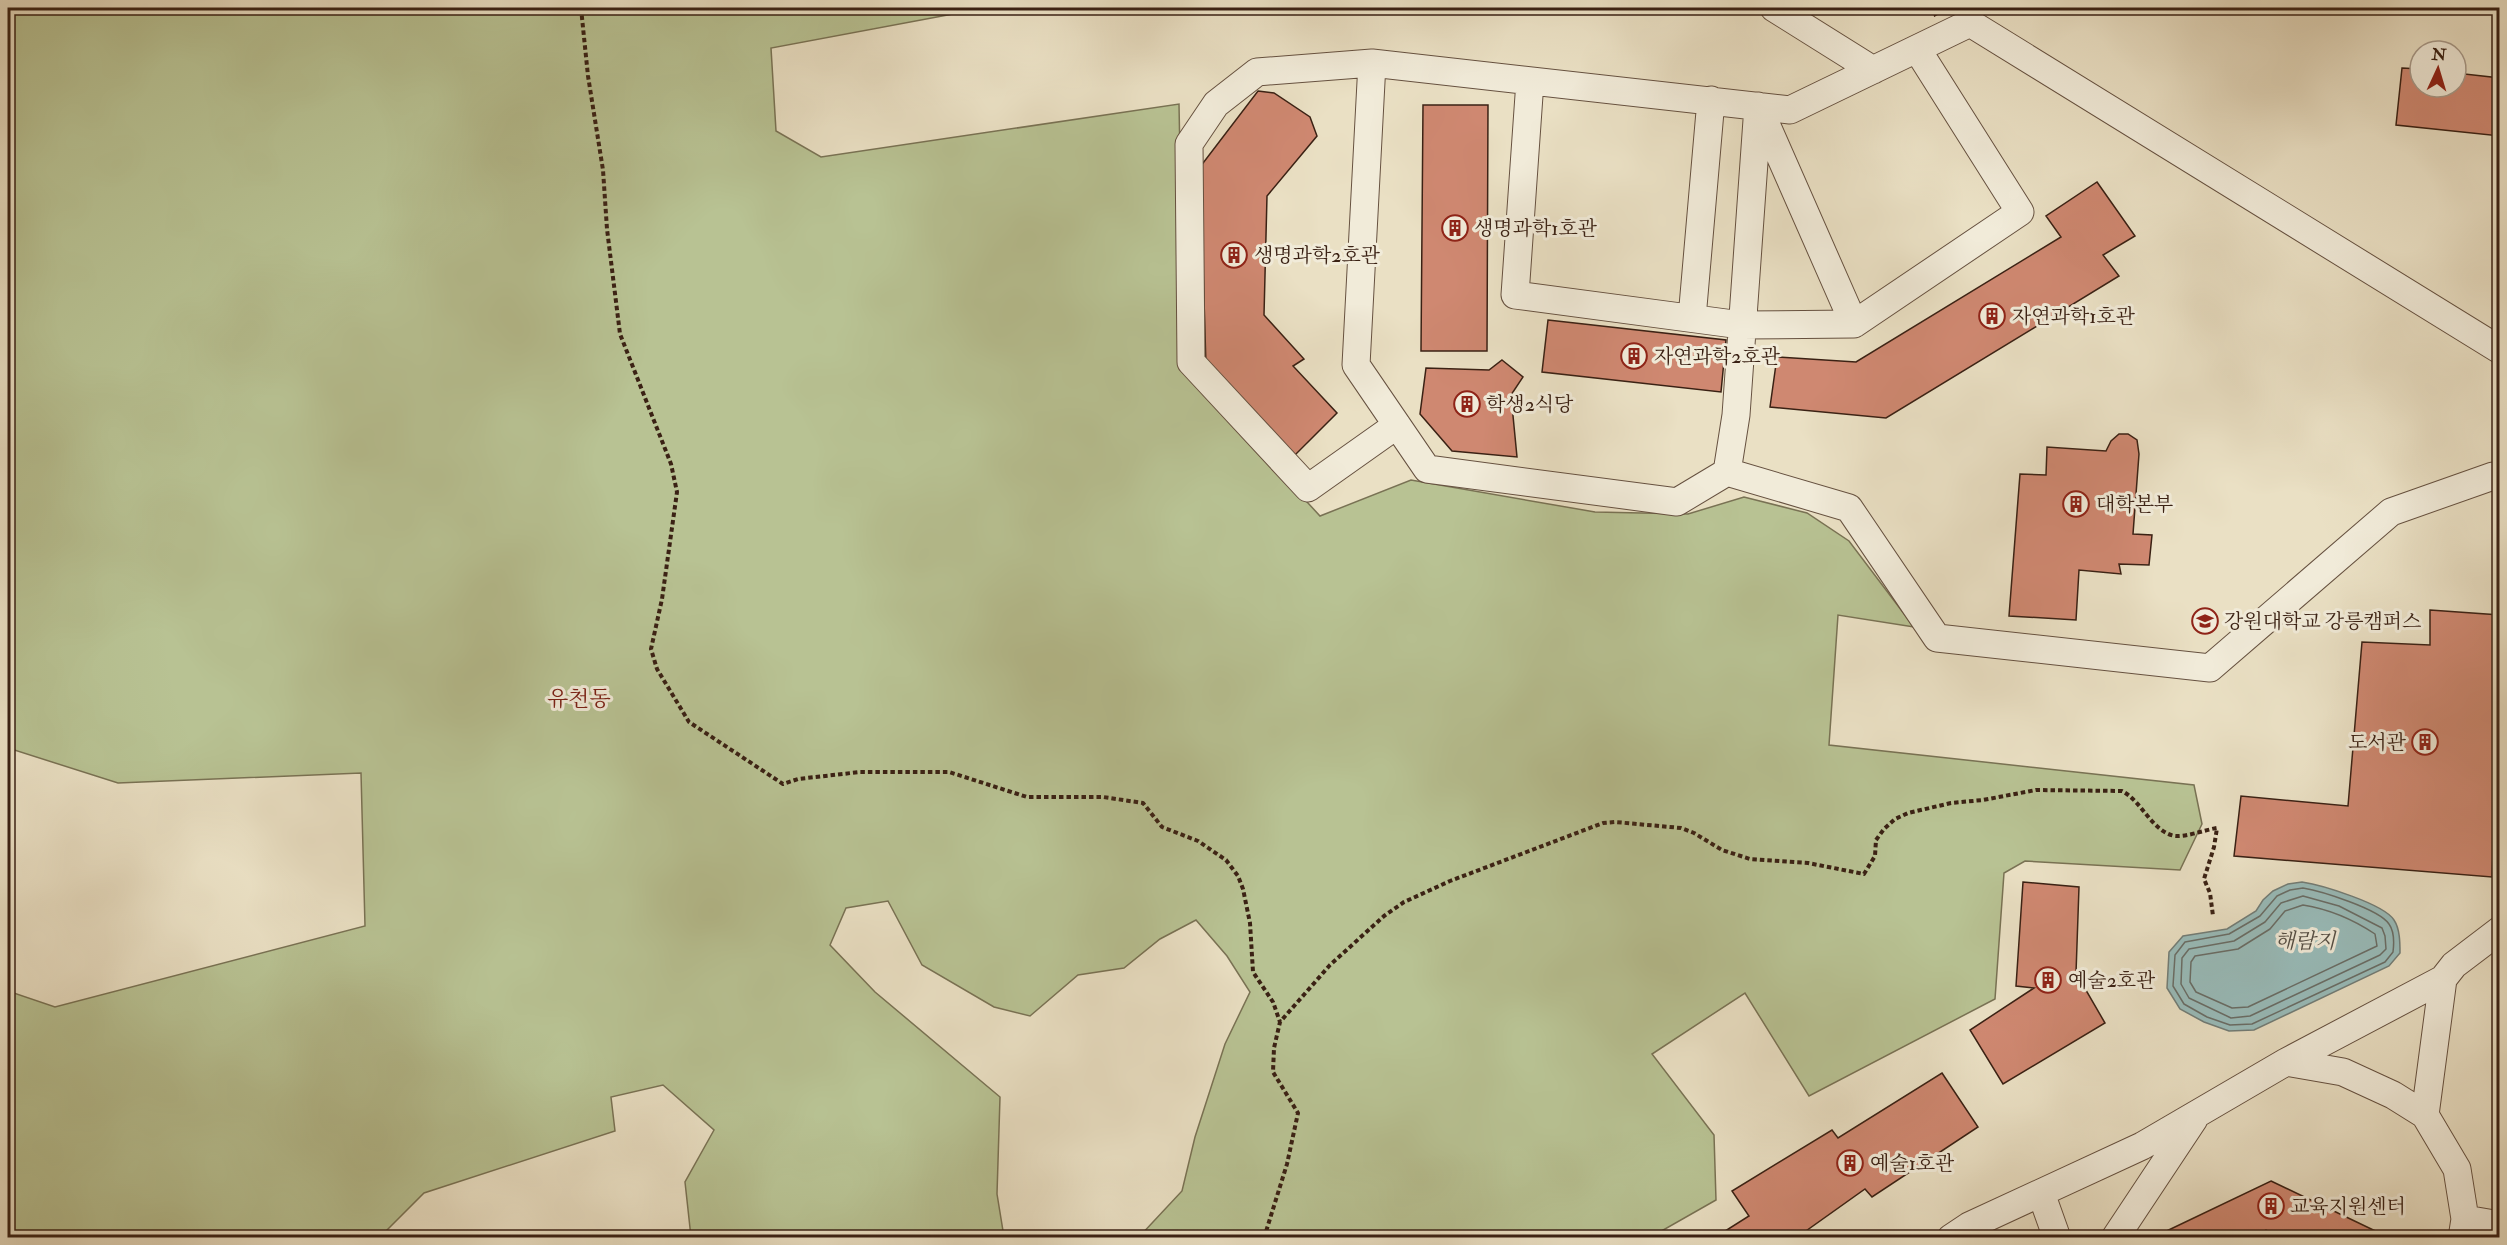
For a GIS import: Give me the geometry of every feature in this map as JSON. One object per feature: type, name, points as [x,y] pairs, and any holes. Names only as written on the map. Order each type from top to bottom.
[{"type":"lane","points":[[1774,8],[1873,70]]},
{"type":"lane","points":[[1397,425],[1308,488],[1191,362],[1189,144],[1216,104],[1257,72],[1372,63],[1790,110],[1970,23],[2499,350]]},
{"type":"lane","points":[[1530,81],[1515,295],[1741,325],[1854,324],[2020,212],[1917,49]]},
{"type":"lane","points":[[1372,63],[1356,365],[1427,469],[1677,502],[1727,472],[1849,508],[1937,638],[2210,668],[2391,512],[2493,476],[2499,476]]},
{"type":"lane","points":[[1692,318],[1711,100]]},
{"type":"lane","points":[[1758,106],[1854,324]]},
{"type":"lane","points":[[1727,472],[1736,415],[1758,106]]},
{"type":"lane","points":[[1951,1238],[1970,1226],[2142,1146],[2286,1062],[2443,979],[2454,965],[2499,930]]},
{"type":"lane","points":[[2425,1116],[2443,979]]},
{"type":"lane","points":[[2286,1062],[2343,1072],[2393,1095],[2425,1116],[2457,1169],[2463,1228],[2499,1225]]},
{"type":"lane","points":[[2115,1238],[2198,1113]]},
{"type":"lane","points":[[2042,1193],[2057,1238]]},
{"type":"path","points":[[581,8],[588,75],[603,170],[607,229],[620,334],[671,464],[677,492],[662,599],[651,649],[657,669],[688,722],[783,784],[798,779],[860,772],[949,772],[1027,797],[1103,797],[1143,802],[1162,827],[1198,841],[1226,860],[1238,876],[1250,923],[1253,972],[1273,1002],[1280,1022]]},
{"type":"path","points":[[1264,1238],[1287,1164],[1298,1113],[1273,1072],[1274,1048],[1280,1022],[1330,965],[1384,916],[1404,902],[1450,880],[1603,823],[1681,828],[1722,850],[1750,859],[1808,863],[1864,874],[1875,856],[1876,840],[1884,829],[1908,813],[1951,803],[1983,800],[2036,790],[2122,791],[2131,796],[2163,832],[2176,836],[2217,828],[2204,879],[2210,893],[2213,916]]},
{"type":"green space","points":[[8,8],[985,8],[771,48],[776,131],[821,157],[1179,104],[1184,369],[1320,516],[1411,480],[1595,512],[1688,514],[1744,497],[1807,513],[1849,541],[1914,627],[1838,615],[1829,745],[2194,785],[2202,824],[2180,870],[2025,861],[2004,873],[1995,999],[1809,1096],[1745,993],[1652,1054],[1714,1135],[1716,1200],[1651,1237],[1139,1237],[1182,1191],[1195,1137],[1225,1044],[1250,992],[1227,956],[1196,920],[1160,939],[1124,968],[1078,975],[1030,1016],[994,1007],[922,965],[888,901],[846,908],[830,945],[875,992],[1000,1097],[997,1194],[1004,1237],[691,1237],[685,1182],[714,1130],[663,1085],[611,1097],[615,1131],[424,1193],[380,1237],[8,1238],[8,991],[55,1007],[365,926],[361,773],[118,783],[8,748]]},
{"type":"water","name":"해람지","points":[[2302,882],[2352,896],[2388,914],[2394,920],[2397,928],[2400,953],[2389,966],[2254,1030],[2229,1031],[2204,1022],[2180,1009],[2167,988],[2169,952],[2183,936],[2227,929],[2256,911],[2273,891],[2288,884]]},
{"type":"building","points":[[2402,68],[2408,68],[2408,99],[2468,99],[2468,74],[2500,78],[2500,136],[2396,125]]},
{"type":"building","name":"생명과학2호관","points":[[1258,91],[1274,93],[1310,117],[1317,136],[1267,196],[1264,315],[1304,359],[1293,366],[1337,413],[1293,457],[1206,366],[1200,167]]},
{"type":"building","name":"생명과학1호관","points":[[1423,105],[1488,105],[1487,351],[1421,351]]},
{"type":"building","name":"자연과학1호관","points":[[2097,182],[2135,236],[2103,255],[2119,276],[1886,418],[1770,407],[1777,357],[1856,362],[2061,237],[2046,216]]},
{"type":"building","name":"자연과학2호관","points":[[1548,320],[1726,340],[1721,392],[1542,372]]},
{"type":"building","name":"학생2식당","points":[[1502,360],[1523,377],[1511,395],[1517,457],[1452,451],[1420,414],[1426,368],[1489,370]]},
{"type":"building","name":"대학본부","points":[[2119,434],[2128,434],[2137,440],[2139,454],[2133,534],[2152,535],[2149,565],[2119,564],[2121,574],[2079,570],[2076,620],[2009,616],[2020,474],[2046,475],[2047,447],[2106,451],[2111,441]]},
{"type":"building","name":"도서관","points":[[2430,610],[2500,615],[2500,689],[2492,877],[2234,856],[2241,796],[2348,806],[2362,642],[2430,645]]},
{"type":"building","name":"예술2호관","points":[[2023,882],[2079,887],[2076,973],[2105,1023],[2003,1084],[1970,1030],[2034,988],[2016,986]]},
{"type":"building","name":"예술1호관","points":[[1942,1073],[1978,1127],[1872,1197],[1865,1189],[1796,1238],[1714,1238],[1749,1216],[1732,1191],[1832,1130],[1838,1138]]},
{"type":"building","name":"교육지원센터","points":[[2271,1181],[2390,1238],[2283,1238],[2266,1230],[2252,1238],[2154,1237]]},
{"type":"place","name":"생명과학1호관","points":[[1455,228]]},
{"type":"place","name":"생명과학2호관","points":[[1234,255]]},
{"type":"place","name":"자연과학1호관","points":[[1992,316]]},
{"type":"place","name":"자연과학2호관","points":[[1634,356]]},
{"type":"place","name":"학생2식당","points":[[1467,404]]},
{"type":"place","name":"대학본부","points":[[2076,504]]},
{"type":"place","name":"강원대학교 강릉캠퍼스","points":[[2205,621]]},
{"type":"place","name":"도서관","points":[[2425,742]]},
{"type":"place","name":"예술2호관","points":[[2048,980]]},
{"type":"place","name":"예술1호관","points":[[1850,1163]]},
{"type":"place","name":"교육지원센터","points":[[2271,1206]]},
{"type":"district","name":"유천동","points":[[579,699]]}]
